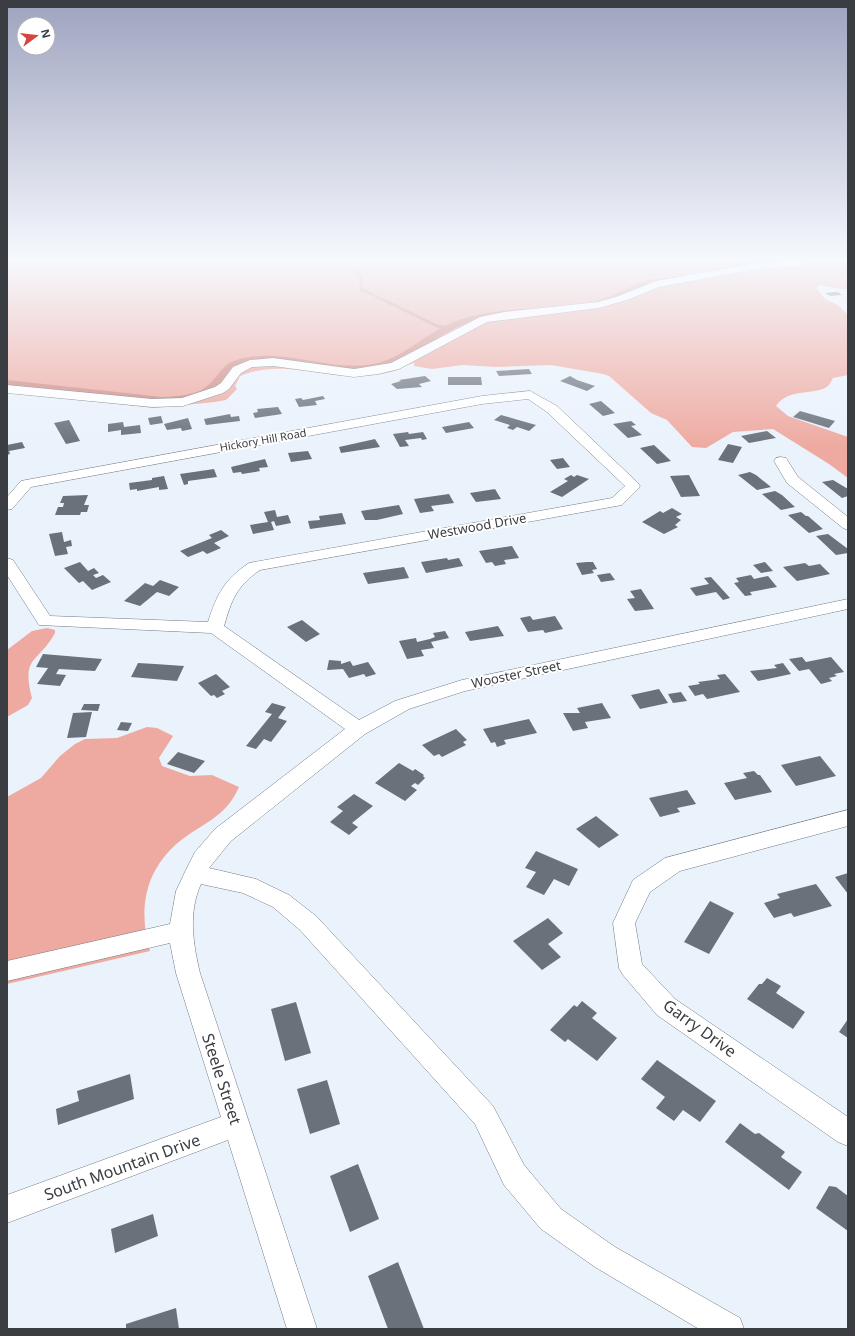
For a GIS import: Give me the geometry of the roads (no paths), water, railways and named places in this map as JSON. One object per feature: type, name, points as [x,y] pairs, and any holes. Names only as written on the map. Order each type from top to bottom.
[{"type":"street","points":[[7,389],[152,403],[183,402],[219,390],[225,386],[237,370],[250,364],[273,362],[354,373],[395,366],[474,323]]},
{"type":"street","name":"Hickory Hill Road","points":[[7,506],[26,484],[482,400],[530,395]]},
{"type":"street","name":"Westwood Drive","points":[[215,628],[225,595],[237,578],[255,566],[617,502],[633,486],[552,409],[530,395]]},
{"type":"street","points":[[781,461],[792,480],[848,525]]},
{"type":"street","points":[[7,563],[45,621],[215,628],[358,729]]},
{"type":"street","name":"Wooster Street","points":[[223,835],[358,729],[402,705],[462,686],[848,604]]},
{"type":"street","name":"Garry Drive","points":[[848,818],[673,864],[641,886],[624,923],[631,968],[666,1007],[848,1133]]},
{"type":"street","name":"Steele Street","points":[[223,835],[204,858],[187,891],[182,914],[181,931],[188,973],[302,1329]]},
{"type":"street","points":[[195,874],[248,885],[281,901],[308,923],[419,1046],[484,1115],[514,1175],[551,1218],[604,1257],[729,1329]]},
{"type":"street","points":[[7,971],[181,931]]},
{"type":"street","name":"South Mountain Drive","points":[[7,1209],[236,1124]]},
{"type":"waterway","points":[[432,323],[449,328]]},
{"type":"waterway","points":[[7,383],[162,400],[180,399],[198,395],[209,390],[226,369],[243,361],[276,357],[342,368],[358,369],[374,367],[385,364],[404,355],[440,333],[460,323]]}]
